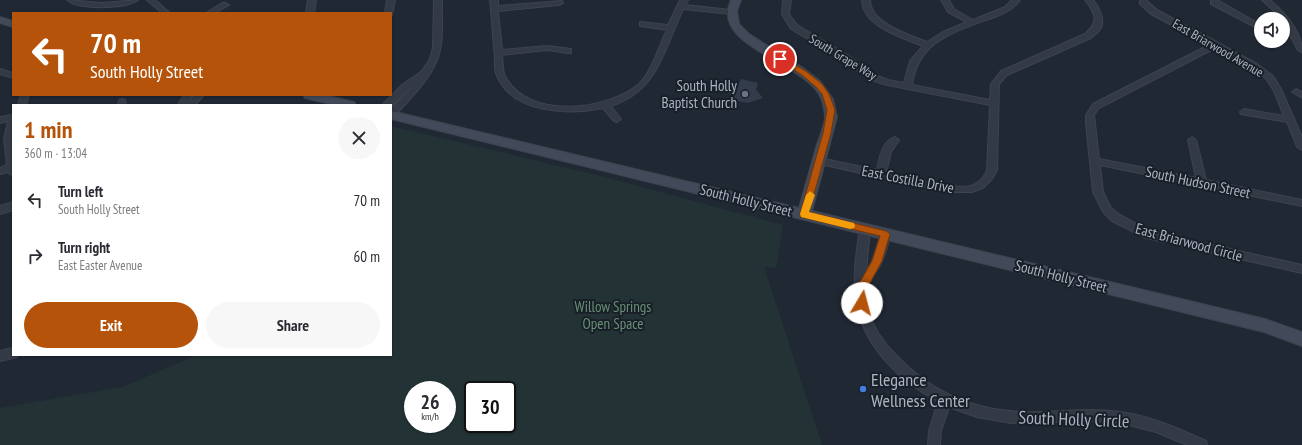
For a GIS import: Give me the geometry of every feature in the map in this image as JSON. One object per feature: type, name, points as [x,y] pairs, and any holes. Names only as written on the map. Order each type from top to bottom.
[{"type":"main road","points":[[736,0],[731,12],[732,19],[741,33],[755,44],[819,85],[826,94],[830,103],[831,117],[804,214]]},
{"type":"main road","points":[[0,20],[12,24]]},
{"type":"main road","points":[[313,96],[346,104]]},
{"type":"main road","name":"South Holly Street","points":[[392,114],[1264,326],[1302,339]]},
{"type":"main road","name":"South Holly Street","points":[[1264,326],[1302,330]]},
{"type":"street","points":[[71,0],[98,6],[112,5],[134,0]]},
{"type":"street","points":[[151,0],[165,12]]},
{"type":"street","points":[[310,12],[312,0]]},
{"type":"street","points":[[389,12],[391,0]]},
{"type":"street","points":[[392,113],[416,87],[436,54],[438,0]]},
{"type":"street","name":"South Grape Way","points":[[787,0],[784,7],[786,17],[799,31],[846,58],[870,76],[886,82],[908,87],[994,103]]},
{"type":"street","points":[[866,0],[864,4],[867,12],[874,19],[928,45]]},
{"type":"street","points":[[945,0],[951,10],[972,23]]},
{"type":"street","points":[[908,87],[911,68],[916,58],[928,45],[940,36],[1008,9],[1016,0]]},
{"type":"street","name":"East Costilla Drive","points":[[820,160],[946,189],[972,188],[980,186],[989,177],[992,170],[994,84],[1004,73],[1088,36],[1094,31],[1099,20],[1094,6],[1089,0]]},
{"type":"street","points":[[1266,0],[1283,15],[1302,50]]},
{"type":"street","name":"East Briarwood Avenue","points":[[1143,2],[1154,12],[1254,66],[1270,78],[1274,83],[1302,147]]},
{"type":"street","points":[[1214,2],[1254,24]]},
{"type":"street","points":[[559,3],[494,4],[500,75],[509,90],[527,101],[548,107],[568,109],[591,108],[620,99],[633,92],[644,83],[650,74],[682,4],[731,12]]},
{"type":"street","points":[[212,12],[224,5]]},
{"type":"street","points":[[643,24],[671,28]]},
{"type":"street","points":[[1290,34],[1294,34]]},
{"type":"street","name":"East Briarwood Circle","points":[[1215,45],[1187,58],[1096,106],[1090,115],[1098,192],[1107,210],[1116,218],[1128,226],[1146,234],[1302,269]]},
{"type":"street","points":[[498,52],[547,48],[568,51]]},
{"type":"street","points":[[389,104],[405,87],[427,69]]},
{"type":"street","points":[[0,72],[12,76]]},
{"type":"street","points":[[191,104],[199,96]]},
{"type":"street","points":[[605,104],[618,119]]},
{"type":"street","points":[[1244,112],[1290,120]]},
{"type":"street","points":[[0,120],[12,119]]},
{"type":"street","points":[[0,171],[12,169],[8,132],[12,122]]},
{"type":"street","points":[[880,175],[888,146],[895,140]]},
{"type":"street","points":[[1192,140],[1202,183]]},
{"type":"street","name":"South Hudson Street","points":[[1094,161],[1302,203]]},
{"type":"street","points":[[0,210],[12,206]]},
{"type":"street","name":"South Holly Circle","points":[[865,229],[861,261],[861,289],[864,316],[879,344],[894,362],[909,375],[945,400],[971,410],[995,416],[1016,418],[1108,416],[1135,420],[1201,445]]},
{"type":"street","points":[[861,289],[877,261],[886,234]]},
{"type":"street","points":[[0,356],[12,353]]},
{"type":"street","points":[[934,445],[935,431],[945,400]]},
{"type":"green space","name":"Willow Springs Open Space","points":[[392,126],[605,177],[783,225],[776,268],[764,267],[822,445],[0,445],[0,408],[122,387],[195,356],[392,356]]},
{"type":"building","name":"South Holly Baptist Church","points":[[741,79],[758,83],[756,90],[763,98],[748,103],[731,100],[732,97],[726,90],[738,85]]},
{"type":"slow traffic","points":[[810,195],[804,214],[850,226]]},
{"type":"place","name":"South Holly Baptist Church","points":[[745,94]]},
{"type":"place","name":"Elegance Wellness Center","points":[[863,389]]},
{"type":"route","points":[[780,59],[819,85],[826,94],[830,103],[831,117],[804,214],[886,234],[877,261],[871,274],[861,289],[862,303]]}]
